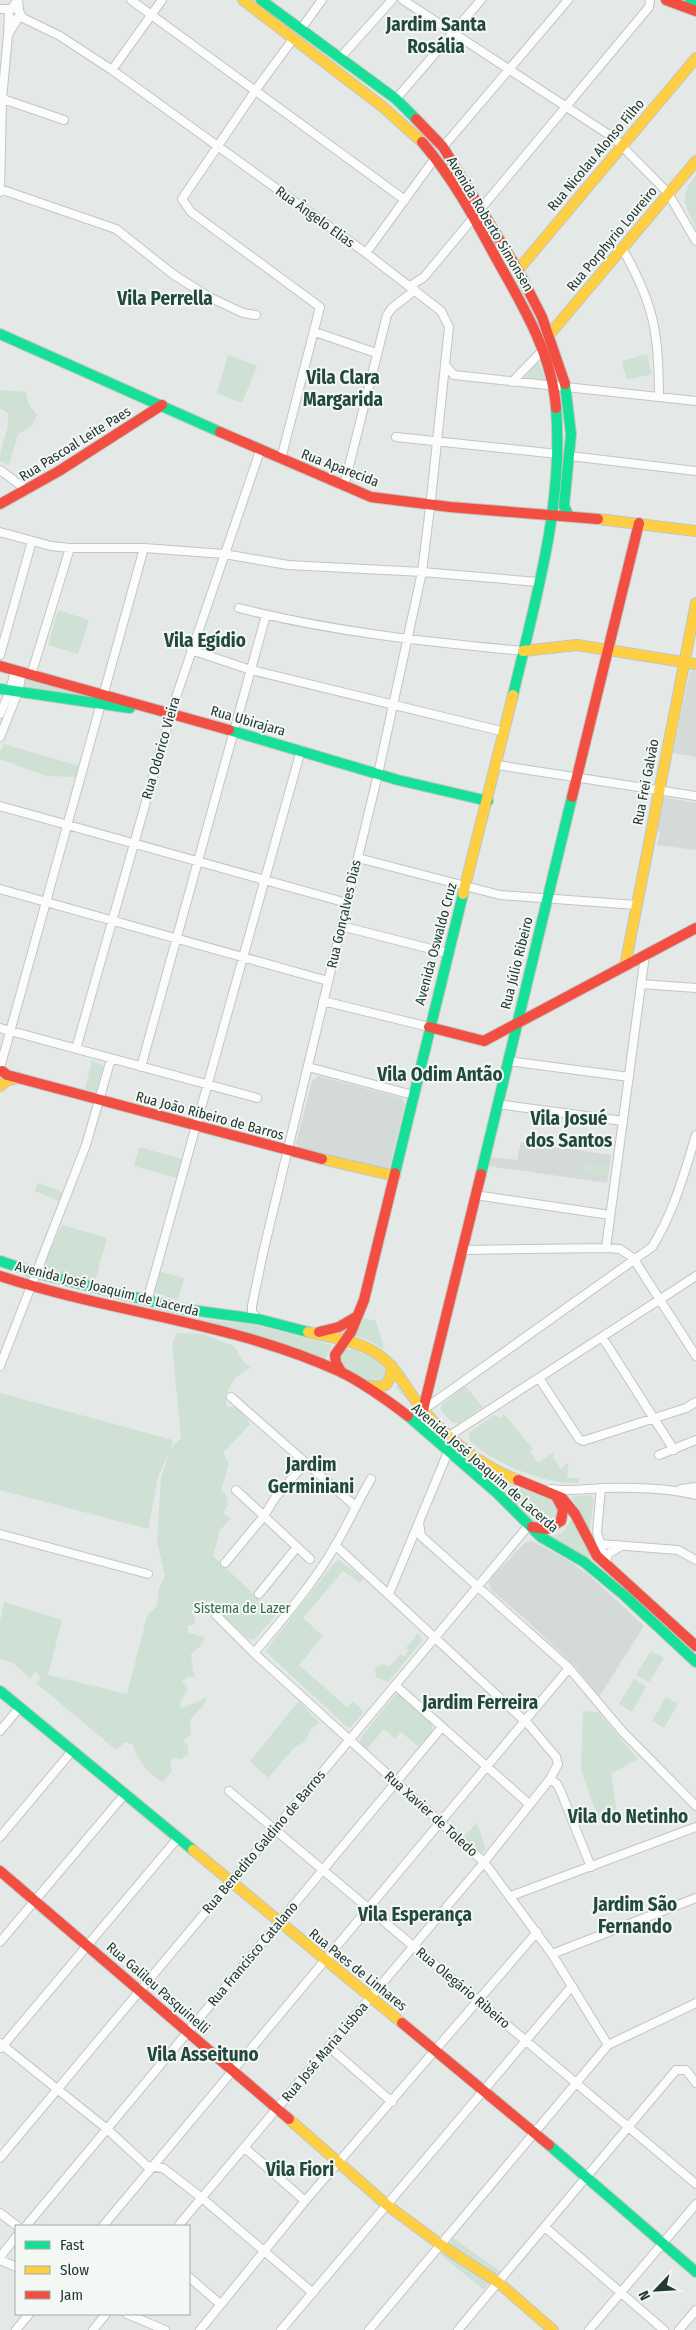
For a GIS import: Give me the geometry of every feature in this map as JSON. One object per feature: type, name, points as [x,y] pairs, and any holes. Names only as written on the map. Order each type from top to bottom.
[{"type":"main road","name":"Avenida Roberto Simonsen","points":[[243,0],[393,114],[421,141],[435,158],[474,218],[521,304],[542,350],[553,386],[559,434],[552,515]]},
{"type":"main road","name":"Avenida Roberto Simonsen","points":[[261,0],[396,99],[443,147],[518,270],[542,317],[566,387],[570,456],[564,506],[569,516]]},
{"type":"main road","points":[[666,0],[696,11]]},
{"type":"main road","points":[[690,0],[696,2]]},
{"type":"main road","name":"Rua Nicolau Alonso Filho","points":[[518,270],[696,58]]},
{"type":"main road","name":"Rua Porphyrio Loureiro","points":[[549,335],[696,161]]},
{"type":"main road","name":"Rua Aparecida","points":[[0,334],[162,405],[260,451],[371,497],[639,523],[696,531]]},
{"type":"main road","name":"Rua Pascoal Leite Paes","points":[[0,504],[27,490],[162,405]]},
{"type":"main road","name":"Avenida Oswaldo Cruz","points":[[342,1373],[336,1363],[336,1356],[357,1316],[371,1275],[447,953],[497,764],[552,525],[552,515]]},
{"type":"main road","name":"Rua Júlio Ribeiro","points":[[423,1410],[639,523]]},
{"type":"main road","name":"Rua Frei Galvão","points":[[625,966],[696,603]]},
{"type":"main road","points":[[523,651],[577,645],[696,664]]},
{"type":"main road","name":"Rua Ubirajara","points":[[0,666],[23,672],[102,700],[170,714],[302,750],[378,774],[488,801]]},
{"type":"main road","points":[[9,691],[102,700]]},
{"type":"main road","points":[[429,1028],[484,1041],[696,928]]},
{"type":"main road","name":"Rua João Ribeiro de Barros","points":[[0,1071],[7,1075],[196,1127],[395,1176]]},
{"type":"main road","points":[[0,1086],[8,1080],[19,1077]]},
{"type":"main road","name":"Avenida José Joaquim de Lacerda","points":[[0,1261],[36,1273],[141,1299],[183,1309],[258,1319],[345,1341],[371,1350],[392,1366],[423,1410],[449,1436],[489,1467],[554,1493],[569,1504],[597,1556],[696,1646]]},
{"type":"main road","name":"Avenida José Joaquim de Lacerda","points":[[0,1276],[30,1286],[188,1322],[289,1351],[342,1373],[388,1401],[497,1493],[528,1525],[554,1546],[584,1562],[625,1596],[696,1662]]},
{"type":"main road","points":[[311,1332],[339,1327],[357,1316]]},
{"type":"main road","points":[[360,1385],[375,1388],[387,1385],[391,1380],[392,1366]]},
{"type":"main road","points":[[528,1525],[539,1530],[549,1529],[557,1525],[562,1518],[563,1509],[559,1499],[540,1488]]},
{"type":"main road","name":"Rua Paes de Linhares","points":[[0,1691],[230,1883],[535,2133],[696,2272]]},
{"type":"main road","name":"Rua Galileu Pasquinelli","points":[[0,1871],[233,2070],[387,2205],[441,2245],[499,2283],[553,2330]]},
{"type":"street","points":[[18,0],[17,14],[8,35],[1,98],[0,190],[116,228],[174,275],[210,297],[243,313],[256,315]]},
{"type":"street","points":[[131,0],[405,200]]},
{"type":"street","points":[[112,70],[162,0]]},
{"type":"street","points":[[301,29],[322,0]]},
{"type":"street","points":[[340,58],[392,0]]},
{"type":"street","points":[[403,0],[567,106],[622,146],[668,194],[696,241]]},
{"type":"street","points":[[396,99],[481,0]]},
{"type":"street","points":[[443,147],[568,0]]},
{"type":"street","points":[[344,486],[376,353],[389,311],[415,290],[649,8],[650,0]]},
{"type":"street","name":"Rua Ângelo Elias","points":[[0,9],[17,14],[60,36],[112,70],[366,253],[441,311],[449,327],[430,504]]},
{"type":"street","points":[[281,459],[315,332],[319,305],[190,212],[184,204],[183,196],[293,39]]},
{"type":"street","points":[[1,98],[64,120]]},
{"type":"street","points":[[366,253],[435,158]]},
{"type":"street","points":[[622,248],[647,296],[655,326],[659,354],[659,397]]},
{"type":"street","points":[[315,332],[376,353]]},
{"type":"street","points":[[512,382],[542,350]]},
{"type":"street","points":[[445,365],[454,375],[696,401]]},
{"type":"street","points":[[443,385],[454,375]]},
{"type":"street","points":[[396,437],[558,454]]},
{"type":"street","name":"Rua Odorico Vieira","points":[[76,1049],[170,714],[260,451]]},
{"type":"street","points":[[570,456],[696,471]]},
{"type":"street","points":[[0,470],[27,490]]},
{"type":"street","name":"Rua Gonçalves Dias","points":[[258,1319],[252,1312],[252,1306],[378,774],[422,572],[430,504]]},
{"type":"street","points":[[0,532],[32,541],[70,548],[144,548],[224,554],[288,565],[422,572],[538,582]]},
{"type":"street","points":[[0,655],[32,541]]},
{"type":"street","points":[[0,714],[9,691],[23,672],[70,548]]},
{"type":"street","points":[[0,1071],[144,548]]},
{"type":"street","points":[[240,608],[266,615],[407,640],[523,651]]},
{"type":"street","points":[[141,1067],[266,615]]},
{"type":"street","points":[[191,650],[251,670],[504,732]]},
{"type":"street","points":[[0,737],[9,691]]},
{"type":"street","points":[[141,1299],[149,1294],[302,750]]},
{"type":"street","points":[[497,764],[696,796]]},
{"type":"street","points":[[0,806],[68,824],[198,863],[347,903]]},
{"type":"street","points":[[358,858],[466,887],[516,897],[636,905]]},
{"type":"street","points":[[0,889],[328,981]]},
{"type":"street","points":[[341,926],[447,953]]},
{"type":"street","points":[[606,1248],[645,955]]},
{"type":"street","points":[[641,984],[696,988]]},
{"type":"street","points":[[323,1001],[429,1028]]},
{"type":"street","points":[[0,1028],[257,1098]]},
{"type":"street","points":[[0,1366],[86,1145],[111,1059]]},
{"type":"street","points":[[508,1061],[629,1077]]},
{"type":"street","points":[[308,1067],[413,1095]]},
{"type":"street","points":[[497,1104],[623,1122]]},
{"type":"street","points":[[423,1410],[652,1247],[675,1205],[696,1134]]},
{"type":"street","points":[[475,1194],[610,1215]]},
{"type":"street","points":[[462,1250],[606,1248],[627,1252],[635,1260],[661,1298],[696,1356]]},
{"type":"street","points":[[449,1436],[696,1276]]},
{"type":"street","points":[[602,1337],[674,1450]]},
{"type":"street","points":[[539,1378],[581,1441],[686,1408],[696,1402]]},
{"type":"street","points":[[231,1397],[355,1506]]},
{"type":"street","points":[[659,1455],[696,1440]]},
{"type":"street","points":[[389,1594],[448,1452]]},
{"type":"street","points":[[226,1563],[264,1516],[275,1498],[306,1462]]},
{"type":"street","points":[[254,1653],[317,1574],[371,1479]]},
{"type":"street","points":[[540,1488],[571,1492],[601,1488],[674,1490],[696,1487]]},
{"type":"street","points":[[601,1488],[597,1532],[606,1565]]},
{"type":"street","points":[[236,1490],[310,1559]]},
{"type":"street","points":[[674,1490],[696,1495]]},
{"type":"street","points":[[419,1522],[418,1526],[421,1536],[569,1668],[622,1731],[696,1806]]},
{"type":"street","name":"Rua Benedito Galdino de Barros","points":[[0,2158],[528,1525]]},
{"type":"street","points":[[0,1534],[148,1574]]},
{"type":"street","points":[[411,1540],[413,1537],[421,1536]]},
{"type":"street","points":[[600,1544],[678,1550],[696,1560]]},
{"type":"street","points":[[335,1545],[525,1721]]},
{"type":"street","points":[[606,1565],[605,1560],[608,1554],[621,1546]]},
{"type":"street","points":[[259,1594],[297,1547]]},
{"type":"street","name":"Rua Xavier de Toledo","points":[[216,1615],[254,1653],[484,1862],[511,1896],[552,1954],[608,2045]]},
{"type":"street","points":[[104,2225],[569,1668]]},
{"type":"street","points":[[395,1685],[530,1804]]},
{"type":"street","points":[[0,1731],[20,1707]]},
{"type":"street","name":"Rua José Maria Lisboa","points":[[179,2225],[370,1998],[412,1945],[484,1862],[550,1779],[558,1764],[556,1757],[525,1721]]},
{"type":"street","name":"Rua Francisco Catalano","points":[[27,2225],[442,1727]]},
{"type":"street","points":[[0,1837],[72,1751]]},
{"type":"street","points":[[550,1779],[557,1784],[561,1792],[592,1866]]},
{"type":"street","name":"Rua Olegário Ribeiro","points":[[229,1791],[696,2184]]},
{"type":"street","points":[[0,1942],[124,1795]]},
{"type":"street","points":[[511,1896],[696,1826]]},
{"type":"street","points":[[177,1839],[1,2046],[107,2129],[147,2166],[163,2168],[202,2198],[312,2293]]},
{"type":"street","points":[[552,1954],[696,1898]]},
{"type":"street","points":[[200,2330],[305,2202],[537,1932]]},
{"type":"street","points":[[281,2330],[572,1986]]},
{"type":"street","points":[[369,2330],[608,2045],[696,2003]]},
{"type":"street","points":[[329,2047],[392,2102]]},
{"type":"street","points":[[458,2330],[546,2228],[586,2177],[676,2070],[686,2070],[696,2083]]},
{"type":"street","points":[[245,2148],[305,2202]]},
{"type":"street","points":[[589,2330],[696,2204]]},
{"type":"street","points":[[0,2213],[16,2225]]},
{"type":"street","points":[[546,2228],[664,2330]]},
{"type":"street","points":[[15,2238],[0,2258],[15,2266]]},
{"type":"street","points":[[190,2278],[220,2304]]},
{"type":"street","points":[[679,2330],[696,2310]]},
{"type":"street","points":[[16,2330],[29,2315]]},
{"type":"street","points":[[93,2330],[105,2315]]},
{"type":"street","points":[[129,2315],[165,2330]]},
{"type":"shaded area","points":[[696,669],[696,757],[673,753],[690,671]]},
{"type":"shaded area","points":[[664,797],[696,803],[696,850],[657,845],[660,832],[656,830]]},
{"type":"shaded area","points":[[318,1076],[402,1098],[405,1104],[389,1168],[386,1170],[300,1149],[296,1143],[312,1081]]},
{"type":"shaded area","points":[[521,1142],[611,1155],[607,1183],[488,1166],[489,1157],[517,1160]]},
{"type":"shaded area","points":[[532,1541],[566,1559],[589,1575],[644,1626],[599,1697],[577,1668],[522,1616],[492,1591],[489,1583],[491,1578],[526,1542]]},
{"type":"green space","points":[[696,175],[696,228],[686,207],[685,195]]},
{"type":"green space","points":[[647,354],[652,374],[627,380],[622,361]]},
{"type":"green space","points":[[228,355],[257,366],[242,403],[217,393]]},
{"type":"green space","points":[[538,361],[546,381],[524,379]]},
{"type":"green space","points":[[0,390],[26,392],[29,405],[37,415],[31,427],[18,434],[9,465],[0,461],[8,413],[0,408]]},
{"type":"green space","points":[[58,610],[89,620],[78,654],[48,645]]},
{"type":"green space","points":[[24,677],[88,696],[90,697],[20,690]]},
{"type":"green space","points":[[4,744],[79,766],[78,777],[46,776],[0,759],[0,752]]},
{"type":"green space","points":[[92,1060],[103,1066],[96,1092],[85,1089]]},
{"type":"green space","points":[[139,1147],[182,1159],[177,1178],[134,1166]]},
{"type":"green space","points":[[585,1163],[608,1165],[606,1176],[584,1172]]},
{"type":"green space","points":[[38,1183],[62,1192],[59,1201],[35,1191]]},
{"type":"green space","points":[[62,1225],[107,1238],[95,1281],[51,1271],[46,1266],[46,1259]]},
{"type":"green space","points":[[158,1271],[184,1278],[178,1300],[156,1293],[154,1289]]},
{"type":"green space","points":[[33,1282],[191,1318],[251,1324],[332,1345],[325,1360],[301,1351]]},
{"type":"green space","points":[[364,1318],[376,1321],[384,1349],[368,1340],[355,1336]]},
{"type":"green space","name":"Sistema de Lazer","points":[[177,1333],[203,1334],[234,1346],[242,1360],[251,1368],[240,1374],[228,1389],[227,1407],[239,1407],[250,1424],[223,1453],[229,1463],[221,1491],[226,1494],[228,1505],[223,1513],[231,1518],[220,1530],[213,1556],[276,1615],[254,1640],[247,1638],[208,1601],[194,1613],[195,1624],[187,1626],[189,1633],[204,1637],[201,1645],[191,1654],[195,1674],[194,1677],[187,1677],[182,1681],[188,1688],[179,1706],[183,1708],[206,1698],[206,1702],[190,1720],[191,1734],[184,1740],[188,1747],[188,1755],[170,1761],[172,1771],[163,1782],[153,1776],[144,1766],[133,1745],[125,1742],[116,1750],[36,1683],[41,1677],[35,1672],[30,1678],[13,1663],[0,1659],[0,1622],[4,1602],[62,1620],[48,1675],[127,1694],[147,1616],[157,1606],[159,1588],[165,1576],[157,1541],[161,1478],[170,1450],[158,1477],[148,1529],[0,1490],[0,1393],[173,1440],[171,1448],[181,1438],[172,1344]]},
{"type":"green space","points":[[347,1349],[354,1349],[370,1356],[380,1364],[387,1373],[388,1378],[376,1385],[344,1368],[339,1360],[341,1352]]},
{"type":"green space","points":[[401,1379],[482,1466],[511,1485],[548,1497],[557,1506],[559,1514],[553,1523],[539,1526],[492,1485],[472,1460],[395,1388]]},
{"type":"green space","points":[[465,1386],[483,1407],[459,1423],[453,1423],[441,1411],[441,1405]]},
{"type":"green space","points":[[504,1414],[533,1449],[530,1452],[538,1463],[554,1452],[553,1457],[561,1469],[569,1462],[567,1477],[579,1479],[578,1483],[565,1483],[520,1471],[491,1457],[469,1440],[469,1433],[494,1415],[500,1418]]},
{"type":"green space","points":[[591,1495],[594,1499],[590,1529],[571,1497]]},
{"type":"green space","points":[[573,1517],[595,1559],[593,1561],[550,1537],[563,1532]]},
{"type":"green space","points":[[339,1560],[364,1579],[360,1583],[343,1571],[303,1618],[323,1636],[299,1665],[347,1707],[353,1701],[364,1712],[351,1727],[347,1727],[266,1652],[334,1563]]},
{"type":"green space","points":[[418,1633],[422,1638],[421,1642],[388,1682],[376,1677],[375,1669],[382,1664],[389,1667],[401,1654],[404,1657],[409,1650],[406,1648]]},
{"type":"green space","points":[[651,1651],[664,1658],[649,1682],[636,1675]]},
{"type":"green space","points":[[634,1679],[646,1687],[632,1712],[619,1704]]},
{"type":"green space","points":[[396,1694],[402,1696],[432,1724],[432,1731],[420,1748],[401,1732],[395,1739],[384,1729],[367,1749],[360,1743],[361,1737]]},
{"type":"green space","points":[[666,1697],[678,1704],[664,1728],[652,1721]]},
{"type":"green space","points":[[299,1701],[319,1723],[311,1729],[305,1741],[293,1749],[268,1778],[250,1761]]},
{"type":"green space","points":[[583,1711],[598,1712],[638,1759],[611,1774],[617,1814],[599,1821],[581,1770]]},
{"type":"green space","points":[[477,1823],[486,1849],[483,1852],[478,1851],[462,1838]]},
{"type":"green space","points":[[453,2238],[501,2272],[498,2277],[449,2245]]},
{"type":"green space","points":[[443,2253],[485,2280],[488,2284],[484,2290],[440,2254]]},
{"type":"traffic: fast","points":[[261,0],[396,99],[416,119]]},
{"type":"traffic: fast","points":[[690,0],[696,2]]},
{"type":"traffic: fast","points":[[0,334],[220,432]]},
{"type":"traffic: fast","points":[[565,384],[571,434],[564,506],[569,516]]},
{"type":"traffic: fast","points":[[513,695],[546,553],[552,517],[556,481],[556,408]]},
{"type":"traffic: fast","points":[[0,689],[130,708]]},
{"type":"traffic: fast","points":[[229,730],[398,780],[488,801]]},
{"type":"traffic: fast","points":[[481,1174],[572,797]]},
{"type":"traffic: fast","points":[[395,1173],[463,894]]},
{"type":"traffic: fast","points":[[0,1261],[36,1273],[183,1309],[258,1319],[308,1332]]},
{"type":"traffic: fast","points":[[408,1416],[497,1493],[541,1537],[584,1562],[625,1596],[696,1662]]},
{"type":"traffic: fast","points":[[0,1691],[193,1850]]},
{"type":"traffic: fast","points":[[549,2145],[696,2272]]},
{"type":"traffic: slow","points":[[243,0],[383,107],[422,142]]},
{"type":"traffic: slow","points":[[518,270],[696,58]]},
{"type":"traffic: slow","points":[[549,335],[696,161]]},
{"type":"traffic: slow","points":[[598,519],[696,531]]},
{"type":"traffic: slow","points":[[625,966],[696,603]]},
{"type":"traffic: slow","points":[[523,651],[577,645],[696,664]]},
{"type":"traffic: slow","points":[[463,894],[513,695]]},
{"type":"traffic: slow","points":[[0,1086],[8,1080],[18,1078]]},
{"type":"traffic: slow","points":[[322,1159],[395,1176]]},
{"type":"traffic: slow","points":[[308,1332],[357,1344],[380,1355],[394,1369],[423,1410],[443,1431],[466,1451],[491,1468],[518,1480]]},
{"type":"traffic: slow","points":[[366,1386],[378,1387],[386,1385],[390,1378],[392,1366]]},
{"type":"traffic: slow","points":[[193,1850],[402,2023]]},
{"type":"traffic: slow","points":[[289,2119],[387,2205],[441,2245],[499,2283],[553,2330]]},
{"type":"traffic: jam","points":[[666,0],[696,11]]},
{"type":"traffic: jam","points":[[416,119],[443,147],[518,270],[542,317],[565,384]]},
{"type":"traffic: jam","points":[[422,142],[444,170],[463,199],[526,313],[549,369],[556,408]]},
{"type":"traffic: jam","points":[[0,504],[59,471],[162,405]]},
{"type":"traffic: jam","points":[[220,432],[371,497],[450,507],[598,519]]},
{"type":"traffic: jam","points":[[572,797],[639,523]]},
{"type":"traffic: jam","points":[[0,666],[229,730]]},
{"type":"traffic: jam","points":[[429,1027],[484,1041],[696,928]]},
{"type":"traffic: jam","points":[[2,1071],[7,1075],[322,1159]]},
{"type":"traffic: jam","points":[[342,1373],[336,1363],[335,1355],[351,1332],[364,1300],[395,1173]]},
{"type":"traffic: jam","points":[[423,1410],[481,1174]]},
{"type":"traffic: jam","points":[[0,1276],[85,1300],[215,1329],[300,1355],[350,1377],[376,1392],[408,1416]]},
{"type":"traffic: jam","points":[[319,1332],[339,1327],[356,1317]]},
{"type":"traffic: jam","points":[[518,1480],[562,1498],[575,1514],[597,1556],[696,1646]]},
{"type":"traffic: jam","points":[[532,1527],[547,1529],[561,1521],[563,1509],[557,1498]]},
{"type":"traffic: jam","points":[[0,1871],[289,2119]]},
{"type":"traffic: jam","points":[[402,2023],[549,2145]]},
{"type":"district","name":"Jardim Santa Rosália","points":[[436,35]]},
{"type":"district","name":"Vila Perrella","points":[[165,298]]},
{"type":"district","name":"Vila Clara Margarida","points":[[343,388]]},
{"type":"district","name":"Vila Egídio","points":[[205,640]]},
{"type":"district","name":"Vila Odim Antão","points":[[440,1074]]},
{"type":"district","name":"Vila Josué dos Santos","points":[[569,1129]]},
{"type":"district","name":"Jardim Germiniani","points":[[311,1475]]},
{"type":"district","name":"Jardim Ferreira","points":[[480,1702]]},
{"type":"district","name":"Vila do Netinho","points":[[628,1816]]},
{"type":"district","name":"Vila Esperança","points":[[415,1914]]},
{"type":"district","name":"Jardim São Fernando","points":[[635,1915]]},
{"type":"district","name":"Vila Asseituno","points":[[203,2054]]},
{"type":"district","name":"Vila Fiori","points":[[300,2169]]}]
